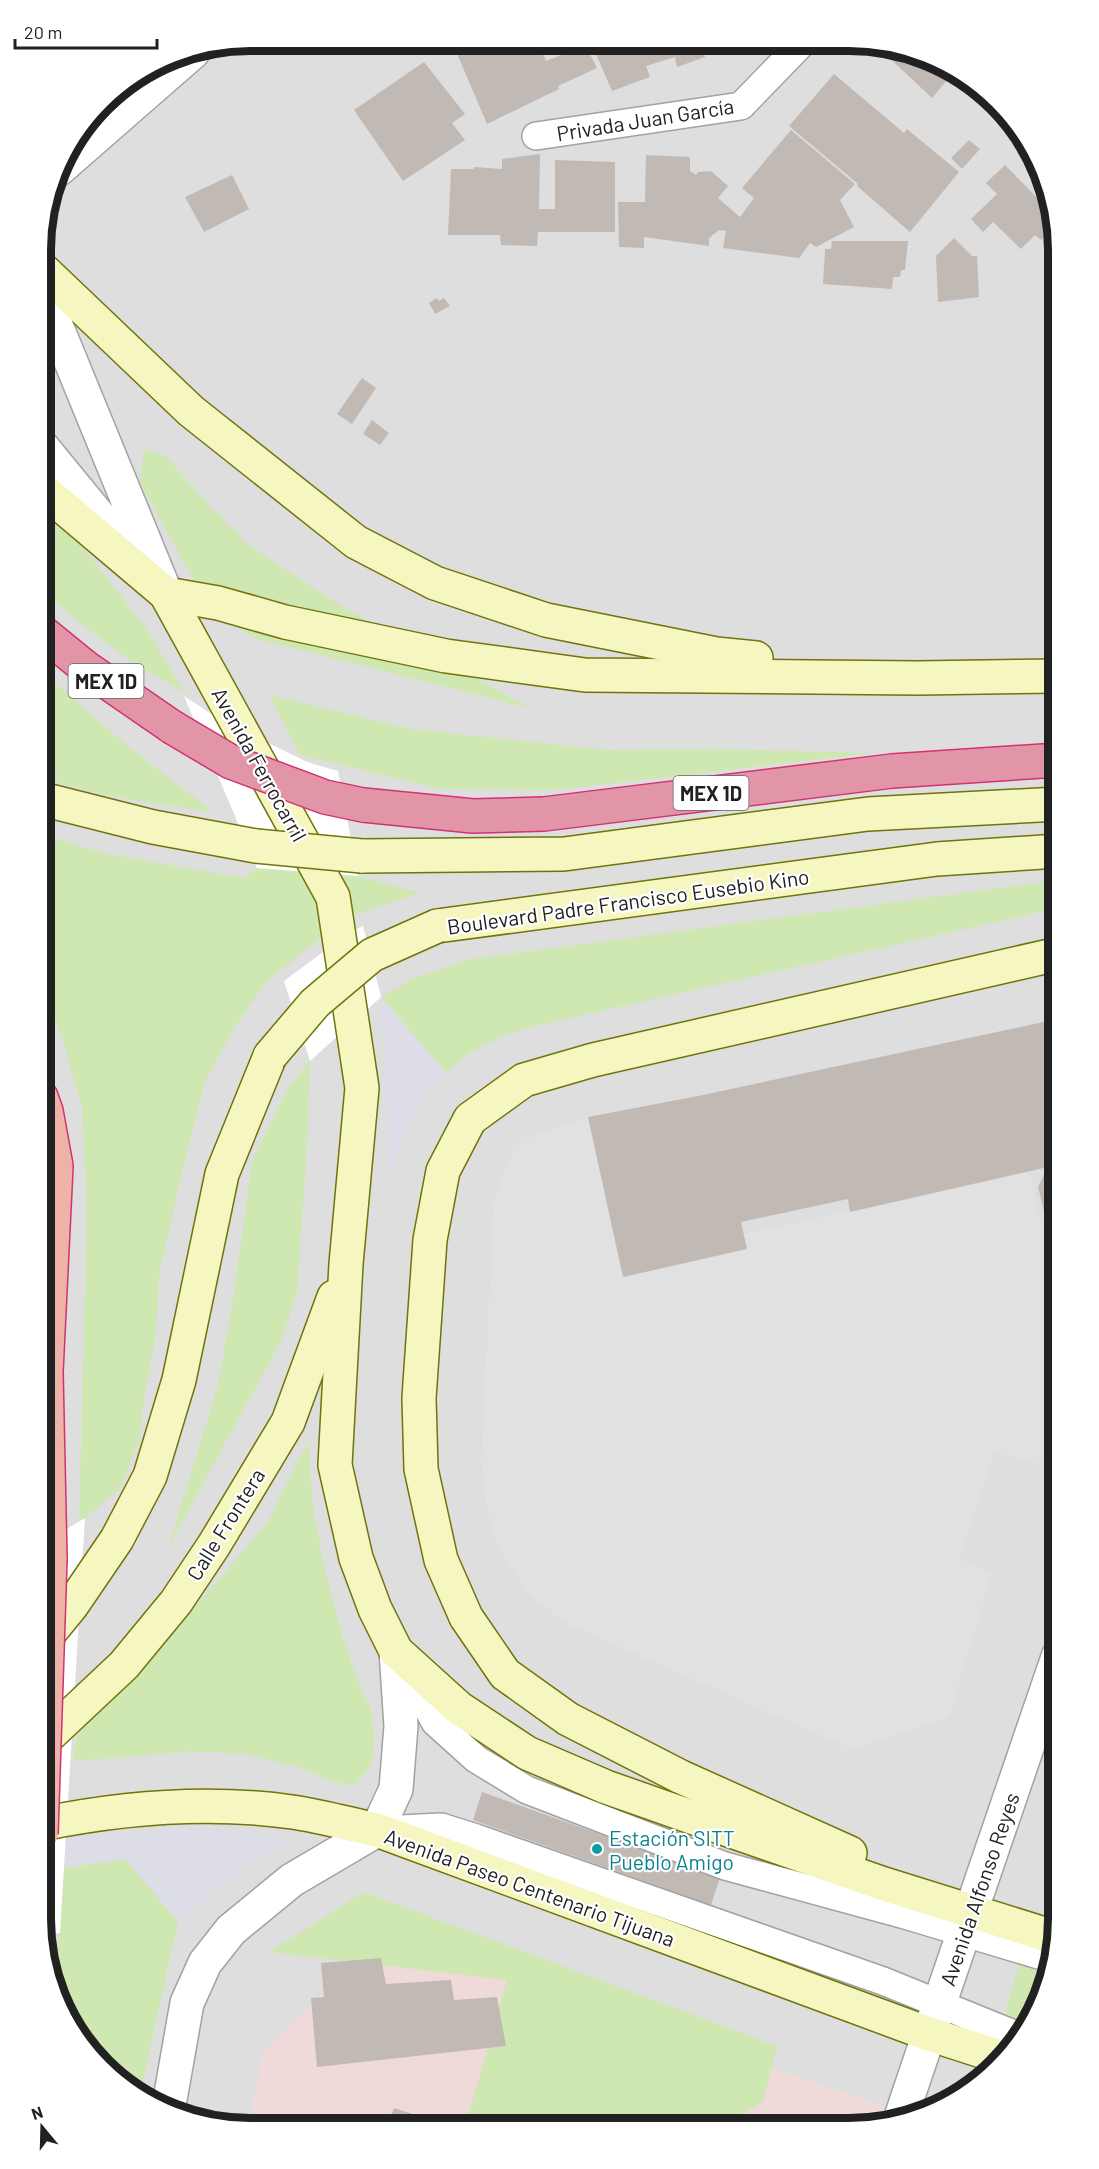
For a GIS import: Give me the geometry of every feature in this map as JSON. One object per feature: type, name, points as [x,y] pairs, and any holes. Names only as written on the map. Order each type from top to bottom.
[{"type":"highway","name":"MEX 1D","points":[[51,639],[85,667],[172,727],[231,762],[325,797],[363,805],[473,816],[544,814],[891,771],[1048,761]]},
{"type":"highway","points":[[51,1143],[56,1166],[51,1269]]},
{"type":"main road","points":[[51,278],[191,411],[231,444],[356,542],[435,583],[546,620],[704,652],[848,667],[918,678]]},
{"type":"main road","points":[[51,497],[166,594],[218,603],[285,622],[446,656],[585,675],[918,678],[1048,676]]},
{"type":"main road","name":"Avenida Ferrocarril","points":[[166,594],[333,897],[362,1088],[346,1264]]},
{"type":"main road","points":[[51,801],[153,827],[256,846],[362,856],[564,854],[868,814],[1048,805]]},
{"type":"main road","name":"Boulevard Padre Francisco Eusebio Kino","points":[[51,1631],[72,1605],[117,1539],[150,1476],[179,1380],[222,1174],[270,1056],[315,1003],[372,955],[437,926],[938,859],[1048,852]]},
{"type":"main road","points":[[884,1884],[862,1862],[845,1850],[681,1778],[568,1719],[505,1674],[466,1617],[441,1560],[421,1469],[418,1398],[429,1252],[442,1170],[470,1119],[524,1080],[593,1060],[1048,956]]},
{"type":"main road","points":[[346,1264],[335,1465],[356,1558],[375,1610],[396,1651],[459,1708],[527,1753],[606,1786],[884,1884],[968,1922],[1047,1936]]},
{"type":"main road","name":"Calle Frontera","points":[[51,1734],[124,1665],[176,1602],[214,1545],[288,1422],[346,1264]]},
{"type":"main road","name":"Avenida Paseo Centenario Tijuana","points":[[51,1822],[90,1814],[160,1807],[228,1806],[293,1812],[377,1830],[935,2019],[995,2054]]},
{"type":"street","points":[[77,153],[177,66]]},
{"type":"street","name":"Avenida Ferrocarril","points":[[51,313],[166,594]]},
{"type":"street","points":[[170,2101],[187,2003],[205,1963],[231,1930],[292,1880],[377,1830],[396,1788],[401,1725],[396,1651]]},
{"type":"street","name":"Avenida Alfonso Reyes","points":[[904,2110],[1048,1686]]},
{"type":"lane","name":"Privada Juan García","points":[[536,136],[741,105],[794,51]]},
{"type":"lane","points":[[51,453],[166,594]]},
{"type":"lane","points":[[396,1651],[435,1722],[476,1759],[527,1790],[725,1866],[905,1915],[968,1922],[1044,1956]]},
{"type":"lane","points":[[935,2019],[1010,2035]]},
{"type":"shaded area","points":[[237,51],[849,51],[888,55],[937,72],[980,100],[999,119],[1014,140],[1037,186],[1046,224],[1048,250],[1048,1932],[1037,1983],[1027,2007],[1007,2040],[990,2060],[959,2084],[913,2107],[888,2114],[849,2118],[250,2118],[224,2116],[174,2103],[151,2091],[119,2069],[100,2050],[85,2029],[62,1983],[55,1958],[51,1919],[51,237],[58,199],[66,174],[92,129],[119,100],[151,78],[186,62]]},
{"type":"shaded area","points":[[381,997],[446,1073],[428,1092],[414,1117],[399,1153],[391,1186]]},
{"type":"shaded area","points":[[588,1117],[624,1277],[746,1249],[743,1234],[1030,1172],[1045,1244],[1048,1243],[1048,1431],[1037,1465],[996,1452],[959,1559],[992,1574],[949,1717],[854,1750],[563,1622],[527,1591],[498,1547],[487,1509],[481,1460],[494,1205],[500,1177],[511,1156],[526,1140]]},
{"type":"shaded area","points":[[191,1828],[237,1830],[288,1840],[237,1871],[178,1921],[125,1859],[64,1868],[66,1837]]},
{"type":"shaded area","points":[[380,1938],[898,2111],[849,2118],[250,2118],[263,2052]]},
{"type":"green space","points":[[144,450],[165,455],[200,496],[251,547],[345,608],[532,709],[257,639],[212,613],[140,483]]},
{"type":"green space","points":[[51,520],[81,546],[115,588],[147,630],[185,693],[129,660],[51,597]]},
{"type":"green space","points":[[51,680],[130,748],[213,812],[105,795],[51,781]]},
{"type":"green space","points":[[269,695],[411,729],[607,750],[719,749],[872,753],[556,790],[440,789],[300,755]]},
{"type":"green space","points":[[51,838],[108,854],[244,878],[257,868],[358,876],[420,893],[348,917],[269,979],[235,1026],[205,1082],[186,1155],[159,1275],[156,1333],[139,1441],[121,1487],[79,1524],[87,1210],[82,1108],[51,1008]]},
{"type":"green space","points":[[1048,881],[1048,910],[535,1026],[502,1036],[471,1052],[446,1073],[381,997],[414,978],[472,959]]},
{"type":"green space","points":[[310,1061],[297,1293],[281,1341],[168,1548],[218,1385],[233,1300],[252,1161],[288,1088]]},
{"type":"green space","points":[[308,1442],[313,1507],[324,1567],[343,1637],[357,1679],[370,1707],[375,1737],[371,1766],[355,1785],[331,1781],[299,1767],[246,1754],[186,1751],[125,1758],[73,1760],[79,1725],[156,1653],[267,1523]]},
{"type":"green space","points":[[125,1859],[178,1921],[142,2085],[119,2069],[100,2050],[72,2007],[62,1983],[57,1965],[64,1868]]},
{"type":"green space","points":[[364,1892],[777,2046],[763,2102],[735,2118],[468,2118],[507,1980],[269,1952]]},
{"type":"green space","points":[[1019,1964],[1040,1971],[1027,2007],[1013,2031],[1001,2028]]},
{"type":"pier","points":[[184,696],[219,719],[307,762],[338,771],[358,876],[257,868]]},
{"type":"pier","points":[[363,926],[381,997],[310,1061],[284,981],[350,932]]},
{"type":"pier","points":[[85,1518],[60,1933],[52,1934],[51,1919],[51,1538]]},
{"type":"building","points":[[456,51],[542,51],[546,61],[564,54],[563,51],[588,51],[597,68],[487,124]]},
{"type":"building","points":[[595,51],[703,51],[705,57],[677,67],[675,57],[646,66],[650,77],[612,91]]},
{"type":"building","points":[[886,55],[913,62],[948,79],[932,98]]},
{"type":"building","points":[[424,62],[465,114],[452,123],[465,140],[403,181],[354,110]]},
{"type":"building","points":[[834,74],[904,133],[907,129],[959,172],[910,232],[857,186],[858,184],[789,126]]},
{"type":"building","points":[[791,130],[855,184],[840,200],[854,227],[816,247],[810,243],[799,258],[723,248],[726,231],[719,230],[709,238],[709,246],[644,237],[644,248],[619,247],[618,202],[645,202],[646,155],[690,157],[690,171],[696,175],[698,172],[711,171],[728,186],[718,198],[740,217],[754,198],[742,188]]},
{"type":"building","points":[[969,140],[980,149],[962,169],[951,158]]},
{"type":"building","points":[[1020,150],[1027,161],[1017,153]]},
{"type":"building","points":[[540,154],[539,209],[555,209],[555,160],[615,162],[615,232],[538,232],[537,246],[501,245],[500,235],[448,235],[451,169],[474,169],[474,167],[502,169],[502,159]]},
{"type":"building","points":[[1005,165],[1042,202],[1047,235],[1041,240],[1035,235],[1021,249],[993,222],[983,232],[971,219],[997,194],[986,183]]},
{"type":"building","points":[[232,175],[249,209],[204,232],[185,197]]},
{"type":"building","points":[[954,238],[972,256],[977,256],[979,297],[938,302],[936,256]]},
{"type":"building","points":[[832,241],[908,241],[905,270],[901,270],[900,277],[893,277],[892,289],[823,284],[825,249],[831,249]]},
{"type":"building","points":[[437,298],[439,301],[444,298],[450,306],[435,314],[429,303]]},
{"type":"building","points":[[362,378],[376,388],[352,424],[337,414]]},
{"type":"building","points":[[372,420],[389,433],[380,445],[363,434]]},
{"type":"building","points":[[1048,1021],[1048,1167],[850,1212],[848,1199],[741,1222],[747,1249],[623,1277],[588,1117],[703,1095]]},
{"type":"building","points":[[1048,1167],[1048,1210],[1044,1211],[1038,1187]]},
{"type":"building","name":"Estación SITT Pueblo Amigo","points":[[482,1792],[720,1877],[711,1905],[473,1820]]},
{"type":"building","points":[[381,1958],[386,1984],[451,1980],[454,2000],[497,1997],[506,2046],[317,2067],[311,1998],[324,1997],[321,1963]]},
{"type":"building","points":[[394,2108],[425,2118],[390,2118]]},
{"type":"place","name":"Estación SITT Pueblo Amigo","points":[[597,1849]]}]
